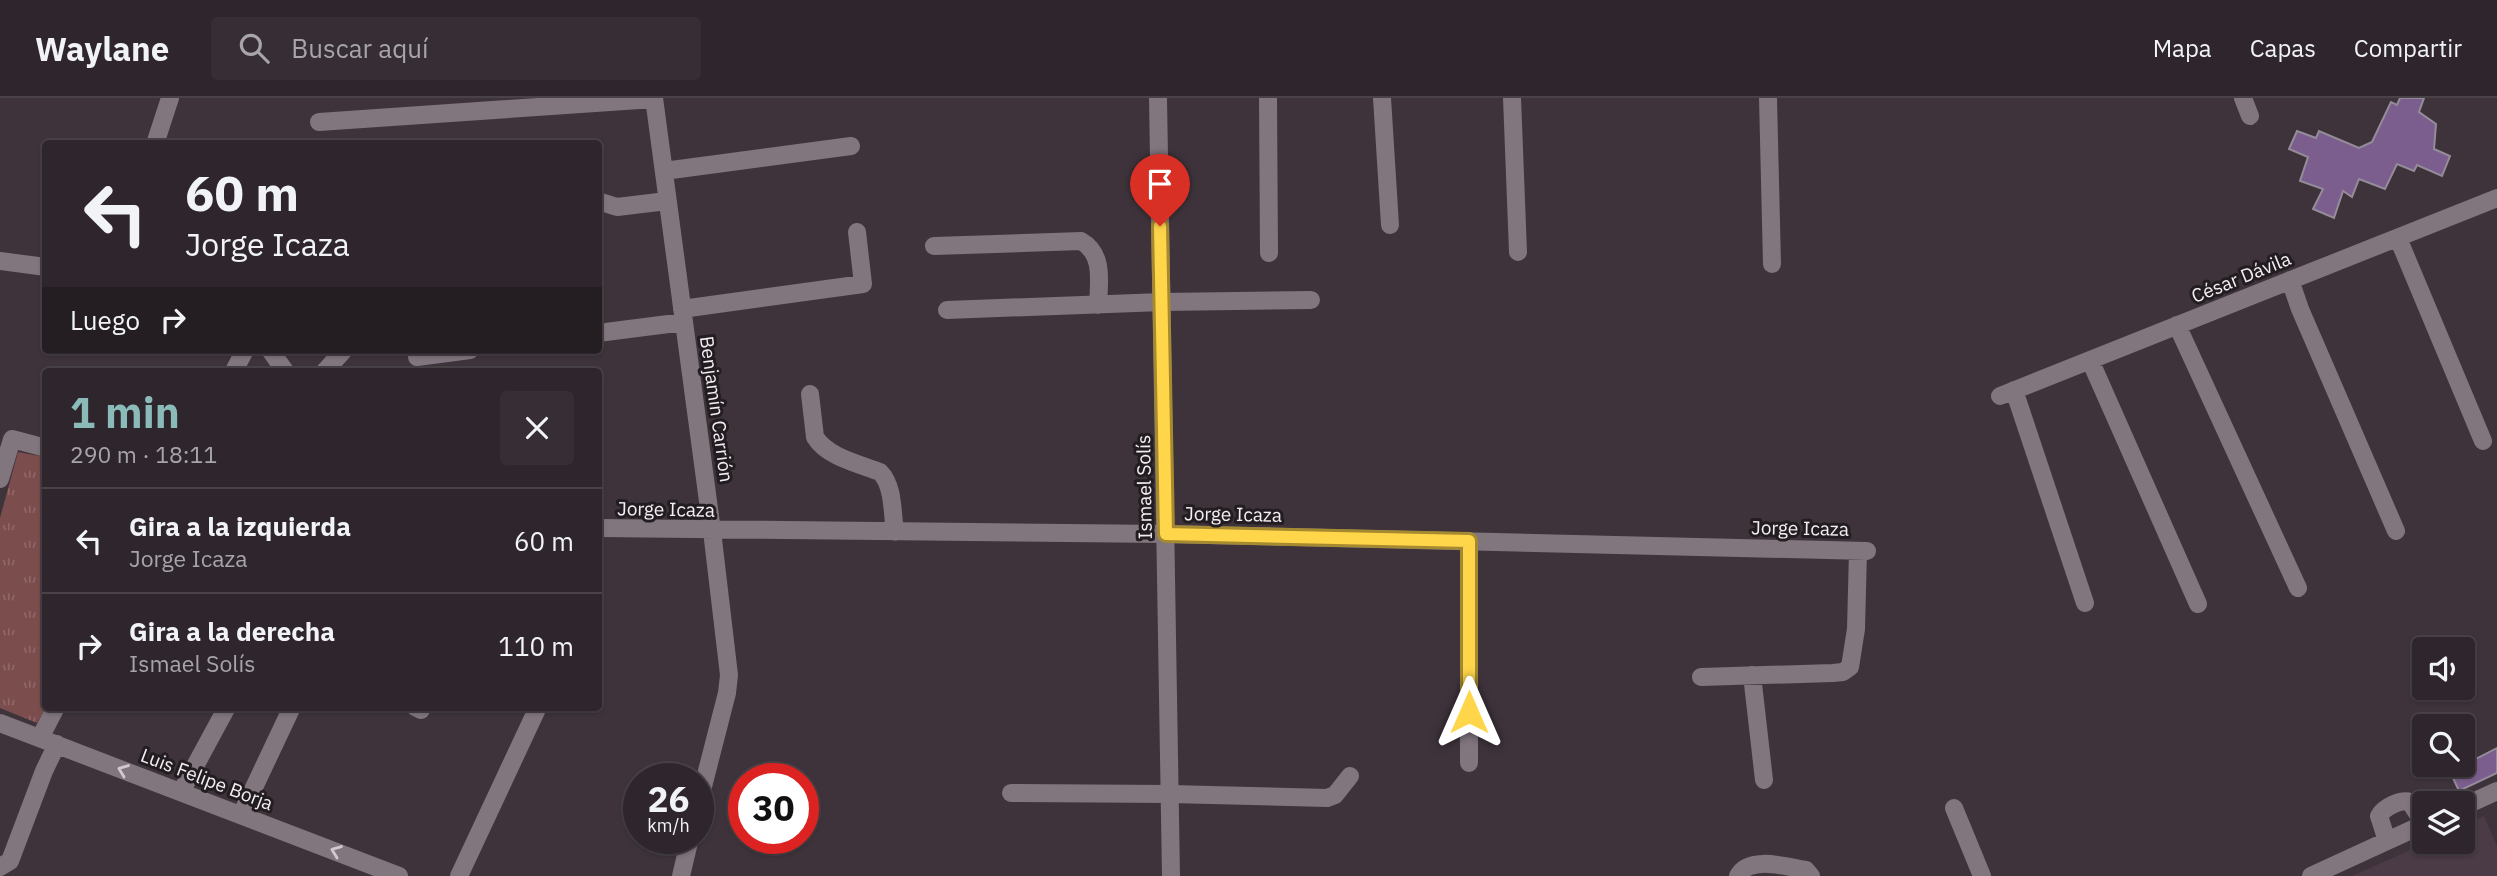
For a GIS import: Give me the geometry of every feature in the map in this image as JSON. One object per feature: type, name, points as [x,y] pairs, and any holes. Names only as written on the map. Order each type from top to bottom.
[{"type":"street","points":[[156,140],[170,98]]},
{"type":"street","points":[[319,122],[654,98]]},
{"type":"street","name":"Benjamín Carrión","points":[[654,98],[729,675],[709,763]]},
{"type":"street","name":"Ismael Solís","points":[[1158,98],[1171,876]]},
{"type":"street","points":[[1268,98],[1269,253]]},
{"type":"street","points":[[1382,98],[1390,225]]},
{"type":"street","points":[[1512,98],[1518,252]]},
{"type":"street","points":[[1768,98],[1772,264]]},
{"type":"street","points":[[2243,98],[2250,116]]},
{"type":"street","points":[[664,171],[851,146]]},
{"type":"street","name":"César Dávila","points":[[2085,603],[2007,393],[2497,198]]},
{"type":"street","points":[[602,202],[617,207],[667,201]]},
{"type":"street","points":[[602,332],[683,315],[863,284],[857,232]]},
{"type":"street","points":[[2398,238],[2483,441]]},
{"type":"street","points":[[934,246],[1080,241],[1090,247],[1097,261],[1100,277],[1098,305]]},
{"type":"street","points":[[0,261],[42,266]]},
{"type":"street","points":[[2290,280],[2396,531]]},
{"type":"street","points":[[947,310],[1311,300]]},
{"type":"street","points":[[2177,325],[2298,588]]},
{"type":"street","points":[[328,368],[341,354]]},
{"type":"street","points":[[417,357],[440,354]]},
{"type":"street","points":[[2090,360],[2198,604]]},
{"type":"street","points":[[810,394],[815,437],[819,443],[828,451],[880,472],[885,477],[895,532]]},
{"type":"street","points":[[0,479],[12,439],[42,448]]},
{"type":"street","name":"Jorge Icaza","points":[[602,528],[1166,534],[1863,551],[1850,667],[1843,672],[1833,673],[1752,675]]},
{"type":"street","points":[[1469,541],[1469,763]]},
{"type":"street","points":[[1701,677],[1752,675],[1764,780]]},
{"type":"street","points":[[40,737],[54,711]]},
{"type":"street","points":[[181,792],[224,711]]},
{"type":"street","points":[[241,815],[290,711]]},
{"type":"street","points":[[459,876],[536,711]]},
{"type":"street","name":"Luis Felipe Borja","points":[[0,723],[399,876]]},
{"type":"street","points":[[0,867],[10,861],[57,744]]},
{"type":"street","points":[[1011,793],[1327,798],[1335,795],[1350,776]]},
{"type":"street","points":[[2475,801],[2497,790]]},
{"type":"street","points":[[2387,841],[2379,816],[2381,811],[2401,801],[2410,802],[2412,805]]},
{"type":"street","points":[[1954,808],[1982,876]]},
{"type":"street","points":[[2311,876],[2412,830]]},
{"type":"street","points":[[681,876],[686,854]]},
{"type":"street","points":[[1738,876],[1742,869],[1750,865],[1806,870],[1811,876]]},
{"type":"shaded area","points":[[2484,816],[2497,846],[2497,876],[2352,876],[2412,849],[2412,854],[2475,854],[2475,820]]},
{"type":"green space","points":[[18,452],[42,456],[44,711],[37,723],[0,708],[0,518]]},
{"type":"building","points":[[2400,98],[2424,98],[2419,112],[2436,124],[2434,149],[2450,156],[2442,176],[2417,165],[2414,171],[2397,164],[2385,189],[2359,179],[2352,197],[2343,191],[2334,218],[2313,209],[2323,189],[2300,181],[2308,157],[2289,149],[2297,131],[2316,138],[2319,131],[2359,148],[2372,142],[2391,102],[2397,105]]},
{"type":"building","points":[[2497,748],[2497,773],[2459,791],[2453,777],[2475,777],[2475,759]]},
{"type":"route","points":[[1160,226],[1166,534],[1469,541],[1469,712]]}]
